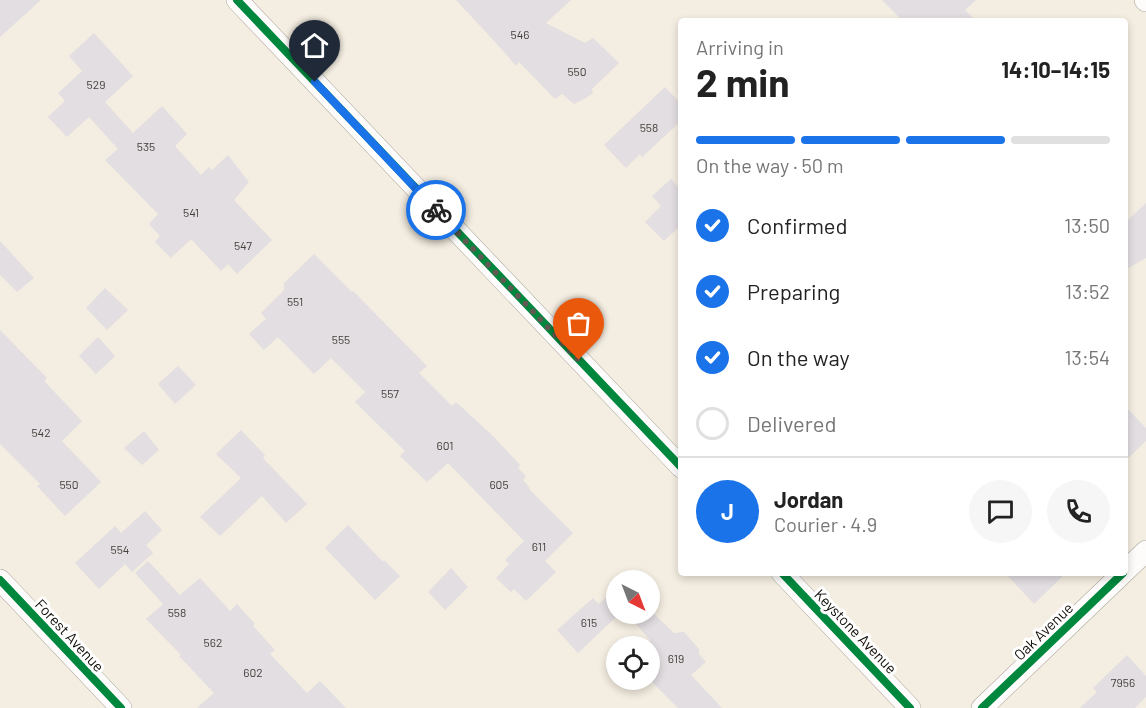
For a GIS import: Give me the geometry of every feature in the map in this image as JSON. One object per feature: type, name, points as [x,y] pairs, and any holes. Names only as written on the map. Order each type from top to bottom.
[{"type":"street","points":[[237,0],[678,464]]},
{"type":"street","name":"Oak Avenue","points":[[1128,568],[1146,551]]},
{"type":"street","name":"Keystone Avenue","points":[[785,576],[910,708]]},
{"type":"street","name":"Oak Avenue","points":[[982,708],[1120,576]]},
{"type":"street","name":"Forest Avenue","points":[[0,580],[121,708]]},
{"type":"building","points":[[0,0],[41,0],[0,37]]},
{"type":"building","points":[[456,0],[571,0],[546,23],[585,43],[593,38],[619,63],[592,89],[593,93],[586,98],[574,104],[562,94],[555,99],[519,62],[516,66]]},
{"type":"building","points":[[882,0],[976,0],[965,10],[973,18],[900,18]]},
{"type":"building","points":[[94,33],[133,76],[105,102],[133,133],[162,106],[187,134],[175,146],[201,175],[209,167],[212,170],[228,155],[249,182],[234,200],[272,240],[237,274],[228,264],[221,271],[191,239],[171,258],[155,242],[160,236],[149,224],[158,214],[105,160],[118,149],[89,117],[67,137],[48,117],[65,101],[58,93],[82,71],[69,56]]},
{"type":"building","points":[[665,87],[678,101],[678,124],[642,157],[640,154],[626,168],[604,145]]},
{"type":"building","points":[[671,179],[678,187],[678,228],[664,241],[645,222],[661,206],[652,196]]},
{"type":"building","points":[[1146,203],[1146,258],[1128,268],[1128,220]]},
{"type":"building","points":[[0,241],[34,278],[17,292],[0,275]]},
{"type":"building","points":[[314,254],[427,366],[419,373],[452,406],[456,402],[520,465],[518,468],[526,476],[523,480],[529,489],[573,533],[545,561],[556,572],[526,601],[514,589],[511,592],[496,578],[509,564],[505,560],[524,541],[448,463],[427,482],[400,456],[405,451],[355,402],[365,392],[331,358],[314,374],[278,337],[264,350],[249,334],[266,319],[261,313],[284,290],[284,283]]},
{"type":"building","points":[[105,288],[128,310],[107,330],[86,308]]},
{"type":"building","points":[[0,330],[47,378],[44,381],[82,421],[62,441],[101,482],[65,516],[37,486],[40,484],[0,444]]},
{"type":"building","points":[[98,337],[115,356],[96,374],[79,356]]},
{"type":"building","points":[[178,366],[196,385],[175,404],[158,384]]},
{"type":"building","points":[[1128,409],[1146,428],[1146,441],[1128,458]]},
{"type":"building","points":[[241,430],[265,455],[263,458],[307,504],[286,523],[262,496],[220,536],[200,517],[241,478],[216,454]]},
{"type":"building","points":[[144,431],[159,450],[142,465],[124,448]]},
{"type":"building","points":[[145,511],[162,530],[146,545],[153,553],[132,572],[125,564],[99,589],[75,563],[115,526],[121,533]]},
{"type":"building","points":[[348,525],[383,562],[384,560],[400,576],[375,600],[325,548]]},
{"type":"building","points":[[148,561],[180,595],[200,578],[230,611],[237,604],[275,650],[270,654],[307,693],[320,681],[346,708],[197,708],[214,693],[146,619],[163,604],[135,573]]},
{"type":"building","points":[[451,568],[468,587],[445,610],[428,592]]},
{"type":"building","points":[[1008,576],[1063,576],[1034,604]]},
{"type":"building","points":[[606,597],[606,624],[609,624],[578,653],[557,630],[593,598],[599,604]]},
{"type":"building","points":[[660,620],[674,633],[684,632],[699,649],[699,654],[706,662],[691,675],[722,708],[678,708],[660,690],[660,636],[646,636],[636,624],[660,624]]},
{"type":"building","points":[[1127,655],[1146,676],[1146,697],[1135,708],[1080,708],[1097,692],[1093,688]]},
{"type":"cycle path","points":[[237,0],[678,464]]},
{"type":"cycle path","points":[[785,576],[910,708]]},
{"type":"cycle path","points":[[982,708],[1120,576]]},
{"type":"cycle path","points":[[0,580],[121,708]]},
{"type":"way so far","points":[[436,210],[579,360]]},
{"type":"route","points":[[315,82],[436,210]]}]
